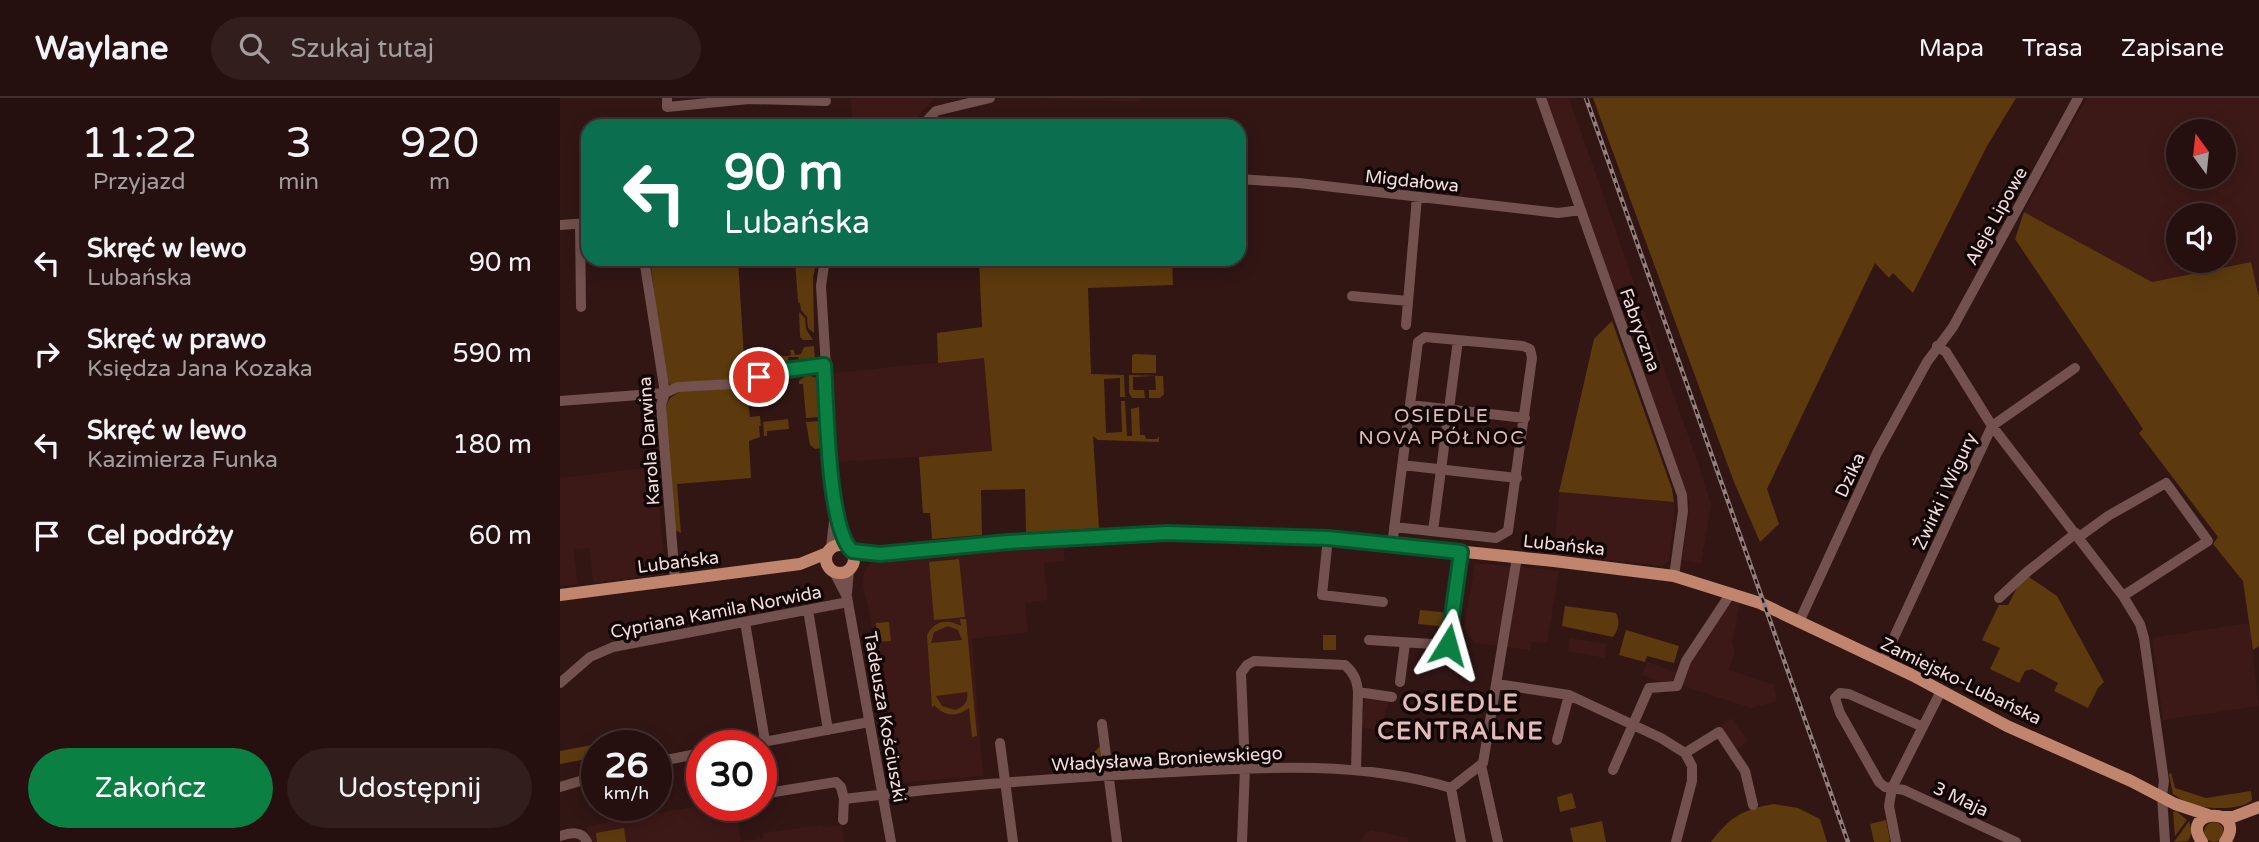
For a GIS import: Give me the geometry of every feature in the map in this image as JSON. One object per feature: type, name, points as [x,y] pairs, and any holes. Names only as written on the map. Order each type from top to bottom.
[{"type":"main road","name":"Lubańska","points":[[849,548],[880,554],[1148,533],[1328,538],[1630,569],[1674,576],[1731,593]]},
{"type":"main road","points":[[840,544],[849,548],[855,559],[851,567],[842,573],[831,569],[826,559],[829,550],[840,544]]},
{"type":"main road","name":"Lubańska","points":[[800,564],[829,550]]},
{"type":"main road","name":"Lubańska","points":[[851,567],[880,554]]},
{"type":"main road","name":"Lubańska","points":[[560,595],[800,564],[831,569]]},
{"type":"main road","name":"Zamiejsko-Lubańska","points":[[1731,593],[1883,661],[2007,726],[2175,804],[2223,817]]},
{"type":"main road","name":"Zamiejsko-Lubańska","points":[[2175,804],[2197,837]]},
{"type":"main road","points":[[2227,836],[2223,817],[2233,817],[2256,808]]},
{"type":"main road","points":[[2227,836],[2256,808]]},
{"type":"main road","points":[[2197,837],[2201,820],[2208,815]]},
{"type":"street","points":[[667,98],[667,107],[749,99],[827,101]]},
{"type":"street","points":[[929,119],[936,111],[990,98]]},
{"type":"street","name":"Fabryczna","points":[[1541,98],[1682,495],[1683,511],[1674,576]]},
{"type":"street","name":"Aleje Lipowe","points":[[1937,346],[1953,327],[2078,98]]},
{"type":"street","name":"Migdałowa","points":[[1246,179],[1299,183],[1558,213],[1581,210]]},
{"type":"street","points":[[1406,325],[1417,197]]},
{"type":"street","points":[[560,225],[581,223]]},
{"type":"street","points":[[581,307],[582,266]]},
{"type":"street","name":"Karola Darwina","points":[[645,266],[665,393],[661,405],[675,580]]},
{"type":"street","points":[[824,266],[821,286],[824,365],[835,513],[829,550]]},
{"type":"street","points":[[1352,296],[1408,301]]},
{"type":"street","points":[[1392,545],[1394,527],[1410,405],[1417,345],[1420,340],[1425,337],[1523,346],[1530,349],[1532,358],[1517,478],[1510,527],[1504,535],[1496,538],[1394,527]]},
{"type":"street","points":[[1433,531],[1458,340]]},
{"type":"street","points":[[1937,346],[1946,352],[1992,426],[2123,596],[2140,624],[2164,781],[2162,796],[2165,842]]},
{"type":"street","name":"Dzika","points":[[1799,622],[1877,453],[1937,346]]},
{"type":"street","points":[[560,401],[665,393],[678,387],[732,384],[786,370],[824,365]]},
{"type":"street","name":"Żwirki i Wigury","points":[[1883,661],[1992,426],[2075,368]]},
{"type":"street","points":[[1410,405],[1524,418]]},
{"type":"street","points":[[1402,465],[1517,478]]},
{"type":"street","points":[[1999,598],[2027,572],[2077,535],[2166,483],[2208,541],[2123,596]]},
{"type":"street","points":[[835,513],[849,548]]},
{"type":"street","points":[[1328,538],[1322,595],[1383,602]]},
{"type":"street","points":[[1369,640],[1448,645],[1461,552]]},
{"type":"street","points":[[1498,842],[1481,765],[1517,558]]},
{"type":"street","name":"Tadeusza Kościuszki","points":[[847,600],[851,567]]},
{"type":"street","name":"Tadeusza Kościuszki","points":[[831,569],[847,600],[891,842]]},
{"type":"street","points":[[1613,769],[1648,688],[1677,686],[1686,661],[1731,593]]},
{"type":"street","name":"Cypriana Kamila Norwida","points":[[560,683],[590,657],[607,649],[808,611],[847,600]]},
{"type":"street","points":[[808,611],[828,730]]},
{"type":"street","points":[[745,622],[763,730]]},
{"type":"street","points":[[1400,682],[1405,643]]},
{"type":"street","points":[[1242,842],[1245,768],[1241,673],[1247,665],[1254,661],[1345,665],[1354,674],[1358,692],[1356,770]]},
{"type":"street","points":[[1497,684],[1569,695],[1673,744],[1685,753],[1692,766],[1692,781],[1676,842]]},
{"type":"street","points":[[1896,842],[1889,806],[1892,788],[1941,691]]},
{"type":"street","points":[[1358,692],[1392,696]]},
{"type":"street","points":[[1892,788],[1879,782],[1840,713],[1835,698],[1840,693],[1849,694],[1923,727]]},
{"type":"street","points":[[1557,740],[1569,695]]},
{"type":"street","points":[[777,739],[869,722]]},
{"type":"street","points":[[1102,724],[1117,842]]},
{"type":"street","points":[[1685,753],[1719,732],[1745,771],[1753,805]]},
{"type":"street","points":[[999,743],[1013,842]]},
{"type":"street","points":[[1461,842],[1451,788],[1481,765]]},
{"type":"street","name":"Władysława Broniewskiego","points":[[844,799],[1109,775],[1245,768],[1356,770],[1451,788]]},
{"type":"street","points":[[560,787],[581,781]]},
{"type":"street","points":[[777,792],[836,782],[841,786],[844,799],[843,820]]},
{"type":"street","name":"3 Maja","points":[[1892,788],[1904,790],[2016,842]]},
{"type":"street","points":[[560,836],[577,833],[587,842]]},
{"type":"shaded area","points":[[851,98],[934,98],[916,119],[852,119]]},
{"type":"shaded area","points":[[1032,98],[1143,98],[1137,102]]},
{"type":"shaded area","points":[[1546,98],[1569,98],[1700,469],[1711,505],[1701,564],[1682,560],[1690,503]]},
{"type":"shaded area","points":[[1593,98],[2016,98],[1987,146],[1913,293],[1893,273],[1889,278],[1875,263],[1767,489],[1779,524],[1760,542],[1734,482]]},
{"type":"shaded area","points":[[2087,98],[2259,98],[2259,298],[2250,262],[2236,265],[2236,203],[2166,203],[2166,273],[2196,273],[2152,282],[2024,212]]},
{"type":"shaded area","points":[[2024,212],[2152,282],[2197,273],[2236,273],[2236,265],[2251,262],[2259,298],[2259,646],[2253,650],[2243,581],[2213,544],[2218,537],[2139,433],[2143,429],[2015,239]]},
{"type":"shaded area","points":[[651,266],[738,266],[744,358],[788,356],[791,355],[790,350],[794,350],[795,355],[801,354],[804,347],[814,346],[815,362],[802,364],[798,357],[788,357],[788,364],[736,381],[670,385],[664,372]]},
{"type":"shaded area","points":[[795,266],[815,266],[813,277],[814,333],[808,328],[807,317],[798,302]]},
{"type":"shaded area","points":[[979,266],[1172,266],[1173,285],[1088,288],[1091,374],[1124,375],[1125,397],[1120,397],[1120,378],[1104,379],[1106,433],[1122,432],[1121,401],[1125,401],[1127,436],[1132,436],[1131,409],[1139,407],[1140,435],[1145,435],[1146,439],[1157,439],[1159,436],[1159,442],[1098,440],[1093,436],[1099,528],[1026,533],[1025,489],[981,490],[982,535],[932,539],[930,513],[923,513],[919,457],[992,451],[984,358],[938,363],[937,333],[982,327]]},
{"type":"shaded area","points":[[799,312],[805,318],[806,329],[813,340],[803,340],[800,337]]},
{"type":"shaded area","points":[[1612,321],[1672,489],[1674,502],[1559,492],[1594,339]]},
{"type":"shaded area","points":[[1134,354],[1156,355],[1156,373],[1132,373]]},
{"type":"shaded area","points":[[984,358],[992,452],[839,462],[832,373]]},
{"type":"shaded area","points":[[787,375],[787,380],[760,382],[760,388],[746,389],[750,417],[760,416],[761,426],[760,437],[749,441],[751,478],[677,484],[681,533],[675,530],[665,408],[670,398],[681,391]]},
{"type":"shaded area","points":[[807,375],[817,378],[820,417],[806,418],[803,384],[799,384],[799,381]]},
{"type":"shaded area","points":[[1129,375],[1163,376],[1164,394],[1160,398],[1149,398],[1149,390],[1156,390],[1155,376],[1133,377],[1133,390],[1144,390],[1145,398],[1132,398],[1129,393]]},
{"type":"shaded area","points":[[788,419],[789,429],[767,431],[767,436],[764,436],[763,422]]},
{"type":"shaded area","points":[[820,421],[822,448],[815,449],[810,445],[806,422]]},
{"type":"shaded area","points":[[656,467],[665,574],[593,583],[589,548],[573,549],[578,584],[560,586],[560,478]]},
{"type":"shaded area","points":[[1559,492],[1674,502],[1669,560],[1663,566],[1554,554]]},
{"type":"shaded area","points":[[1063,545],[1065,561],[1044,563],[1048,600],[1025,603],[1028,632],[972,639],[983,776],[899,783],[894,779],[870,615],[862,581],[864,573],[871,563],[889,559]]},
{"type":"shaded area","points":[[959,559],[965,617],[934,620],[929,562]]},
{"type":"shaded area","points":[[1475,563],[1510,568],[1499,646],[1475,643],[1464,629]]},
{"type":"shaded area","points":[[1520,567],[1559,571],[1547,643],[1531,642],[1530,650],[1507,647]]},
{"type":"shaded area","points":[[2026,575],[2057,596],[2104,682],[2088,708],[2054,691],[2058,683],[2032,669],[2025,671],[2019,683],[1990,669],[2000,648],[1982,640],[1999,605],[2008,605]]},
{"type":"shaded area","points":[[1729,600],[1740,603],[1732,642],[1735,651],[1729,670],[1774,685],[1777,701],[1751,708],[1680,685],[1688,661]]},
{"type":"shaded area","points":[[1565,606],[1616,613],[1618,625],[1615,634],[1613,637],[1562,626]]},
{"type":"shaded area","points":[[1420,610],[1451,613],[1449,627],[1418,624]]},
{"type":"shaded area","points":[[960,619],[966,619],[977,736],[972,737],[969,708],[951,714],[942,712],[934,705],[932,708],[927,635],[941,622],[961,626]],"holes":[[[948,626],[958,630],[962,640],[931,643],[934,632]],[[967,692],[965,703],[955,710],[942,706],[936,696]]]},
{"type":"shaded area","points":[[889,622],[891,641],[877,642],[876,623]]},
{"type":"shaded area","points":[[2249,623],[2259,706],[2163,720],[2152,638]]},
{"type":"shaded area","points":[[1626,630],[1679,646],[1674,663],[1647,656],[1645,662],[1619,655]]},
{"type":"shaded area","points":[[1323,635],[1336,635],[1336,650],[1323,650]]},
{"type":"shaded area","points":[[1570,638],[1607,644],[1605,658],[1568,651]]},
{"type":"shaded area","points":[[1647,662],[1676,672],[1672,683],[1666,684],[1642,675]]},
{"type":"shaded area","points":[[1365,696],[1389,699],[1381,730],[1361,728]]},
{"type":"shaded area","points":[[1731,718],[1748,741],[1736,750],[1720,726]]},
{"type":"shaded area","points":[[1413,719],[1427,729],[1422,739],[1405,734],[1403,729]]},
{"type":"shaded area","points":[[1102,744],[1103,766],[1079,768]]},
{"type":"shaded area","points":[[581,747],[581,760],[560,764],[560,751]]},
{"type":"shaded area","points":[[2171,773],[2175,788],[2206,798],[2251,791],[2252,800],[2242,806],[2227,808],[2195,805],[2173,794]]},
{"type":"shaded area","points":[[1572,793],[1576,808],[1560,812],[1557,797]]},
{"type":"shaded area","points":[[1774,804],[1798,808],[1820,819],[1827,842],[1711,842],[1724,826],[1738,816]]},
{"type":"shaded area","points":[[686,808],[686,821],[738,821],[741,841],[763,839],[763,833],[821,825],[825,828],[842,825],[844,842],[590,842],[587,826],[615,821],[672,821],[672,811]]},
{"type":"shaded area","points":[[2176,811],[2187,820],[2175,836],[2173,812]]},
{"type":"shaded area","points":[[1886,820],[1889,842],[1874,842],[1870,824]]},
{"type":"shaded area","points":[[1602,821],[1606,842],[1573,842],[1570,828]]},
{"type":"shaded area","points":[[2189,821],[2192,833],[2188,841],[2174,842]]},
{"type":"shaded area","points":[[2210,822],[2218,822],[2224,832],[2218,842],[2210,842],[2204,836],[2204,828]]},
{"type":"shaded area","points":[[624,828],[626,842],[597,842],[596,833]]},
{"type":"shaded area","points":[[1371,830],[1409,838],[1408,842],[1360,842]]},
{"type":"railway","points":[[1586,98],[1848,842]]},
{"type":"district","name":"OSIEDLE NOVA PÓŁNOC","points":[[1442,426]]},
{"type":"district","name":"OSIEDLE CENTRALNE","points":[[1461,717]]},
{"type":"route","points":[[759,377],[824,365],[835,512],[843,540],[852,551],[880,554],[1068,537],[1167,533],[1328,538],[1461,552],[1448,645]]}]
